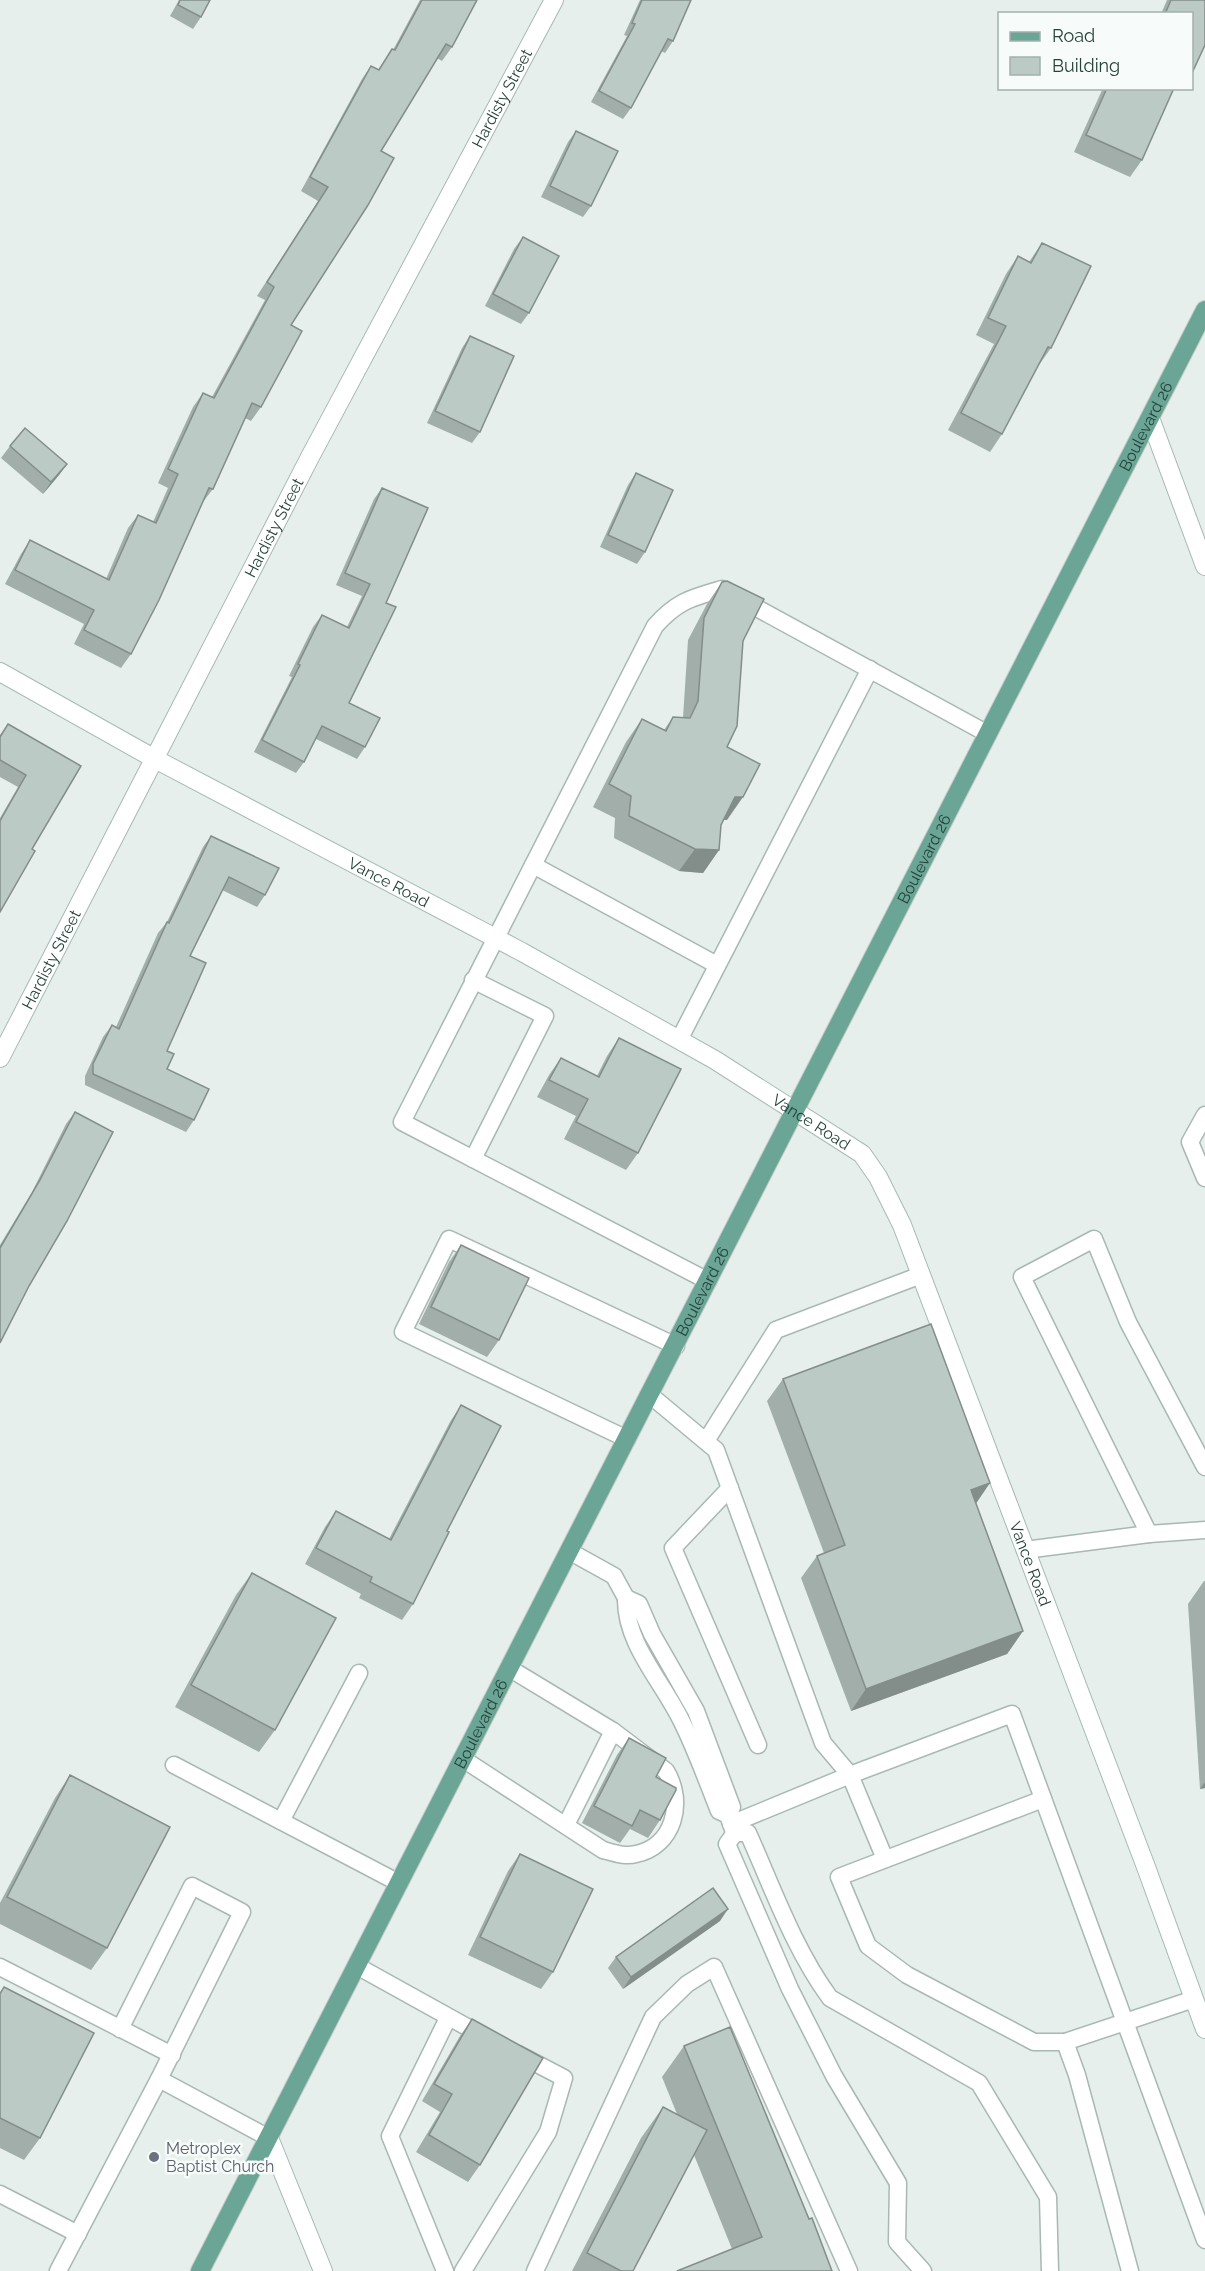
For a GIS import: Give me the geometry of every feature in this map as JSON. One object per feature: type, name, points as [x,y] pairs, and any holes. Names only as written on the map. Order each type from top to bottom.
[{"type":"main road","name":"Boulevard 26","points":[[200,2271],[1205,310]]},
{"type":"street","name":"Hardisty Street","points":[[0,1058],[310,457],[554,0]]},
{"type":"street","points":[[1149,418],[1205,566]]},
{"type":"street","name":"Vance Road","points":[[0,672],[155,759],[495,938],[679,1040],[862,1154],[878,1177],[902,1225],[1205,2029]]},
{"type":"street","points":[[269,2138],[323,2271]]},
{"type":"lane","points":[[708,1281],[402,1122],[495,938],[655,626],[670,609],[695,597],[722,589],[988,734]]},
{"type":"lane","points":[[679,1040],[870,669]]},
{"type":"lane","points":[[533,865],[717,965]]},
{"type":"lane","points":[[473,981],[545,1016],[473,1159]]},
{"type":"lane","points":[[1205,1115],[1190,1142],[1205,1178]]},
{"type":"lane","points":[[627,1439],[403,1332],[449,1239],[676,1346]]},
{"type":"lane","points":[[1149,1534],[1022,1276],[1094,1239],[1128,1322],[1205,1467]]},
{"type":"lane","points":[[706,1441],[776,1330],[921,1275]]},
{"type":"lane","points":[[650,1395],[716,1450],[824,1743],[850,1774],[885,1859]]},
{"type":"lane","points":[[730,1488],[673,1548],[758,1744]]},
{"type":"lane","points":[[1025,1550],[1149,1534],[1205,1530]]},
{"type":"lane","points":[[569,1551],[614,1576],[626,1598],[639,1604],[652,1634],[696,1711],[732,1807],[728,1844],[790,1989],[834,2076],[898,2183],[897,2242],[923,2271]]},
{"type":"lane","points":[[463,1759],[603,1850],[621,1855],[635,1855],[651,1849],[663,1840],[671,1828],[675,1813],[675,1800],[670,1778],[655,1762],[613,1731],[509,1668]]},
{"type":"lane","points":[[281,1821],[359,1673]]},
{"type":"lane","points":[[731,1824],[850,1774],[1012,1714],[1205,2240]]},
{"type":"lane","points":[[566,1825],[613,1731]]},
{"type":"lane","points":[[174,1765],[399,1883]]},
{"type":"lane","points":[[1043,1799],[839,1877],[868,1946],[907,1975],[1034,2042],[1065,2042],[1194,1999]]},
{"type":"lane","points":[[731,1824],[748,1833],[802,1954],[830,1998],[979,2083],[1047,2197],[1050,2271]]},
{"type":"lane","points":[[58,2271],[172,2055],[242,1912],[192,1886],[120,2029]]},
{"type":"lane","points":[[357,1966],[448,2018],[564,2078],[548,2132],[463,2271]]},
{"type":"lane","points":[[0,1967],[172,2055]]},
{"type":"lane","points":[[535,2271],[653,2017],[687,1984],[714,1967],[849,2271]]},
{"type":"lane","points":[[445,2271],[390,2136],[448,2018]]},
{"type":"lane","points":[[1065,2042],[1077,2076],[1130,2271]]},
{"type":"lane","points":[[159,2079],[269,2138]]},
{"type":"lane","points":[[0,2194],[78,2234]]},
{"type":"building","points":[[180,0],[210,0],[201,17],[178,5]]},
{"type":"building","points":[[422,0],[477,0],[452,47],[446,44],[381,151],[394,158],[368,205],[291,325],[302,331],[261,407],[252,403],[213,489],[209,488],[159,600],[131,654],[84,630],[94,610],[15,570],[30,540],[109,580],[138,515],[156,523],[178,474],[168,469],[203,393],[214,398],[274,287],[267,282],[328,187],[310,177],[371,66],[379,70],[392,49],[395,50]]},
{"type":"building","points":[[642,0],[691,0],[673,41],[668,39],[631,108],[599,91],[635,24],[632,23]]},
{"type":"building","points":[[1171,0],[1205,0],[1205,45],[1193,71],[1193,12],[1166,12]]},
{"type":"building","points":[[1106,90],[1173,90],[1142,160],[1086,135]]},
{"type":"building","points":[[576,131],[618,151],[591,206],[550,186]]},
{"type":"building","points":[[523,237],[559,256],[529,313],[493,294]]},
{"type":"building","points":[[1042,243],[1091,266],[1051,348],[1048,347],[1002,434],[961,413],[1006,326],[988,318],[1018,256],[1031,263]]},
{"type":"building","points":[[470,336],[514,356],[480,432],[435,411]]},
{"type":"building","points":[[25,428],[67,464],[51,482],[10,446]]},
{"type":"building","points":[[636,473],[673,490],[645,552],[608,535]]},
{"type":"building","points":[[382,488],[428,508],[386,603],[396,607],[349,703],[380,718],[365,747],[322,726],[304,762],[262,740],[300,665],[298,664],[322,615],[349,628],[370,584],[345,573]]},
{"type":"building","points":[[727,581],[764,599],[743,641],[737,726],[727,747],[760,764],[743,797],[735,797],[721,825],[719,850],[695,849],[629,816],[631,796],[609,784],[642,719],[666,731],[673,717],[690,718],[698,701],[704,618],[722,582]]},
{"type":"building","points":[[8,724],[81,766],[32,849],[35,851],[0,912],[0,821],[26,775],[0,760],[0,737]]},
{"type":"building","points":[[211,836],[279,868],[265,895],[229,877],[190,956],[206,963],[167,1051],[174,1054],[167,1069],[209,1089],[194,1120],[93,1074],[93,1064],[112,1025],[119,1029],[167,922],[169,923]]},
{"type":"building","points":[[619,1038],[681,1069],[638,1153],[576,1122],[588,1099],[549,1080],[561,1058],[599,1077]]},
{"type":"building","points":[[75,1112],[113,1132],[0,1343],[0,1248],[40,1180]]},
{"type":"building","points":[[461,1245],[529,1278],[499,1340],[431,1307]]},
{"type":"building","points":[[931,1324],[990,1483],[971,1490],[1023,1631],[866,1689],[817,1556],[845,1545],[783,1379]]},
{"type":"building","points":[[461,1405],[501,1426],[447,1531],[449,1532],[413,1604],[370,1582],[372,1577],[316,1548],[336,1511],[391,1540]]},
{"type":"building","points":[[252,1573],[336,1618],[275,1730],[191,1685]]},
{"type":"building","points":[[629,1738],[666,1758],[656,1777],[676,1788],[660,1820],[640,1810],[632,1826],[594,1806]]},
{"type":"building","points":[[70,1775],[170,1827],[107,1948],[7,1897]]},
{"type":"building","points":[[520,1854],[593,1889],[553,1972],[480,1937]]},
{"type":"building","points":[[713,1888],[728,1909],[631,1977],[616,1957]]},
{"type":"building","points":[[4,1987],[94,2033],[40,2138],[0,2118],[0,1994]]},
{"type":"building","points":[[472,2019],[543,2058],[480,2165],[429,2135],[452,2094],[434,2084]]},
{"type":"building","points":[[730,2027],[809,2219],[812,2218],[832,2271],[677,2271],[762,2237],[684,2046]]},
{"type":"building","points":[[663,2107],[707,2130],[633,2271],[621,2271],[587,2253]]},
{"type":"place","name":"Metroplex Baptist Church","points":[[154,2157]]}]
